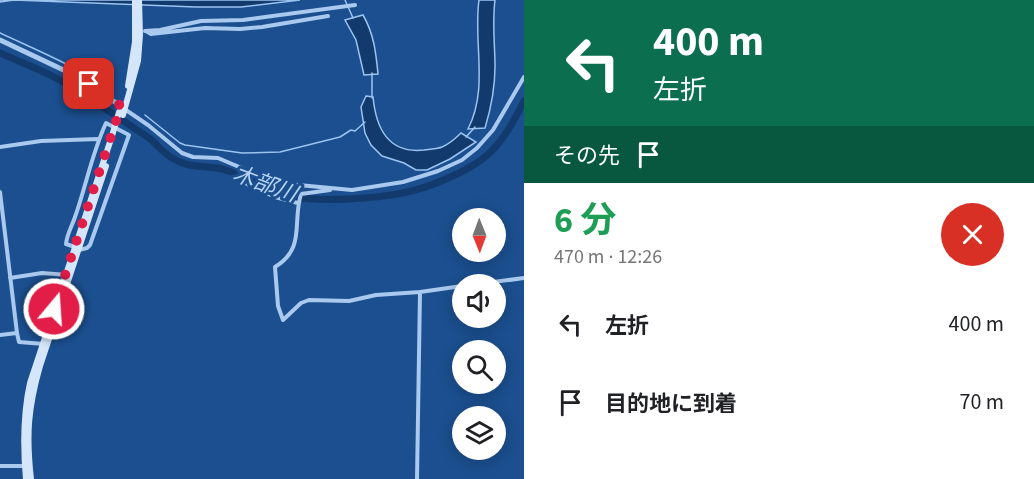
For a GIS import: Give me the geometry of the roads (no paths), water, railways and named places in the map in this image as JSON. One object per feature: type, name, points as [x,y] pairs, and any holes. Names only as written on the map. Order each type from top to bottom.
[{"type":"main road","points":[[26,479],[24,429],[27,399],[122,110],[134,55],[137,0]]},
{"type":"main road","points":[[27,465],[31,479]]},
{"type":"street","points":[[328,16],[240,29],[205,28],[151,34],[145,31],[201,21],[243,20],[355,5]]},
{"type":"street","points":[[0,40],[72,74],[122,110],[148,125],[182,153],[193,157],[218,158],[278,183],[337,189],[352,190],[402,182],[438,171],[462,160],[477,148],[493,130],[524,77]]},
{"type":"street","points":[[106,123],[129,135],[90,244],[87,248],[77,248],[66,244],[67,238],[98,139],[106,123]]},
{"type":"street","points":[[0,147],[41,141],[98,139]]},
{"type":"street","points":[[247,184],[275,197],[299,202]]},
{"type":"street","points":[[337,189],[301,194],[295,244],[292,252],[275,267],[278,306],[283,320],[301,303],[309,300],[349,301],[376,295],[452,287]]},
{"type":"street","points":[[0,192],[17,333],[20,342],[45,344]]},
{"type":"street","points":[[10,278],[42,273],[68,276]]},
{"type":"street","points":[[506,280],[524,278]]},
{"type":"street","points":[[417,479],[420,292]]},
{"type":"street","points":[[0,335],[17,333]]},
{"type":"street","points":[[0,466],[27,465]]},
{"type":"water","points":[[14,0],[300,0],[241,7],[196,7]]},
{"type":"water","points":[[479,0],[495,0],[494,83],[485,128],[468,129],[478,98]]},
{"type":"water","points":[[363,15],[372,36],[378,74],[364,75],[356,40],[345,20]]},
{"type":"water","points":[[366,96],[373,97],[377,119],[386,137],[401,148],[424,150],[440,148],[461,133],[476,142],[450,159],[427,170],[416,170],[404,163],[382,156],[371,145],[365,133],[361,107]]},
{"type":"waterway","points":[[345,0],[353,18]]},
{"type":"waterway","points":[[0,33],[64,63],[100,84]]},
{"type":"waterway","name":"木部川","points":[[0,53],[78,91],[150,138],[166,154],[180,162],[192,166],[222,169],[281,194],[312,199],[349,199],[399,194],[434,184],[456,174],[476,164],[497,145],[508,131],[524,101]]},
{"type":"waterway","points":[[372,73],[372,98]]},
{"type":"waterway","points":[[145,115],[185,145],[242,153],[280,152],[340,137],[351,130],[355,131],[365,122]]},
{"type":"waterway","points":[[466,137],[475,127]]}]
